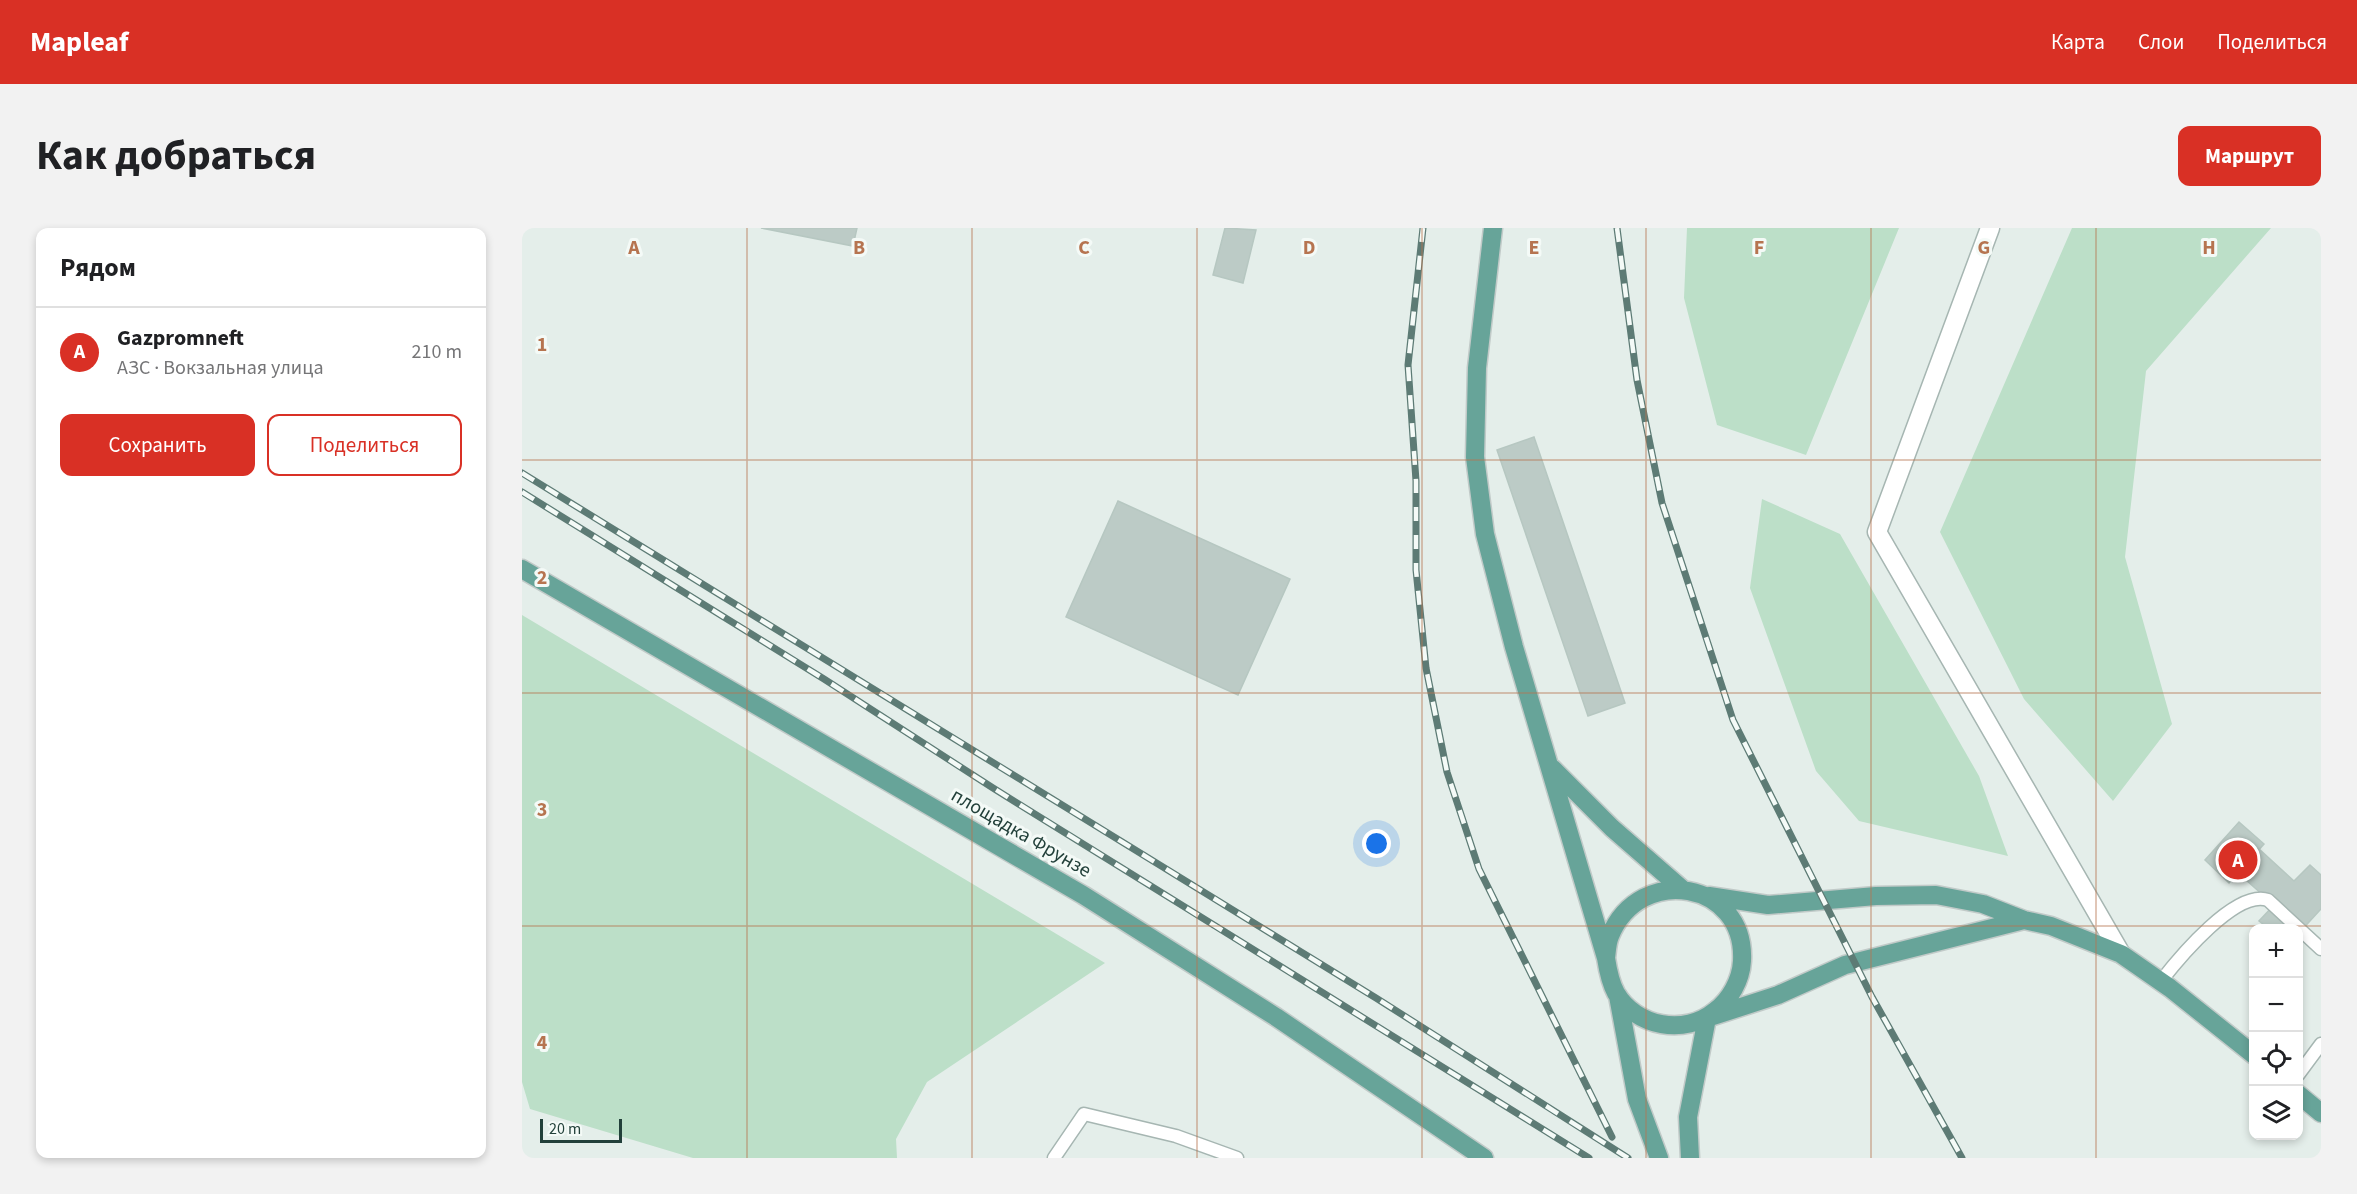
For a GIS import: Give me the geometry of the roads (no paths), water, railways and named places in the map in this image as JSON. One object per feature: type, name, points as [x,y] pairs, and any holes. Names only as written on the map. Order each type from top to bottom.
[{"type":"main road","points":[[1493,228],[1477,368],[1475,457],[1485,534],[1514,647],[1606,958],[1611,982],[1618,996],[1637,1099],[1659,1158]]},
{"type":"main road","name":"площадка Фрунзе","points":[[522,569],[1083,895],[1276,1017],[1484,1158]]},
{"type":"main road","points":[[1549,765],[1612,828],[1682,889]]},
{"type":"main road","points":[[1606,958],[1609,938],[1620,917],[1637,900],[1658,891],[1682,889],[1704,895],[1768,905],[1876,896],[1936,895],[1983,904],[2024,920],[2051,926],[2121,954],[2161,981],[2249,1052]]},
{"type":"main road","points":[[1690,1158],[1688,1117],[1707,1018],[1726,1003],[1742,972],[1743,948],[1736,926],[1722,907],[1704,895]]},
{"type":"main road","points":[[1618,996],[1634,1013],[1655,1023],[1670,1026],[1694,1023],[1778,995],[1845,965],[2024,920]]},
{"type":"main road","points":[[2303,1098],[2321,1113]]},
{"type":"street","points":[[1990,228],[1876,532],[2121,954]]},
{"type":"lane","points":[[2161,981],[2185,951],[2210,927],[2249,901],[2260,898],[2268,900],[2321,949]]},
{"type":"lane","points":[[2303,1068],[2321,1044]]},
{"type":"lane","points":[[1054,1158],[1084,1114],[1176,1136],[1237,1158]]},
{"type":"railway","points":[[1423,228],[1408,365],[1416,481],[1416,570],[1426,668],[1447,772],[1479,869],[1612,1137]]},
{"type":"railway","points":[[1617,228],[1637,380],[1662,503],[1733,720],[1872,997],[1962,1158]]},
{"type":"railway","points":[[522,473],[1376,998],[1628,1158]]},
{"type":"railway","points":[[522,492],[1589,1158]]},
{"type":"place","name":"Gazpromneft","points":[[2238,860]]}]
